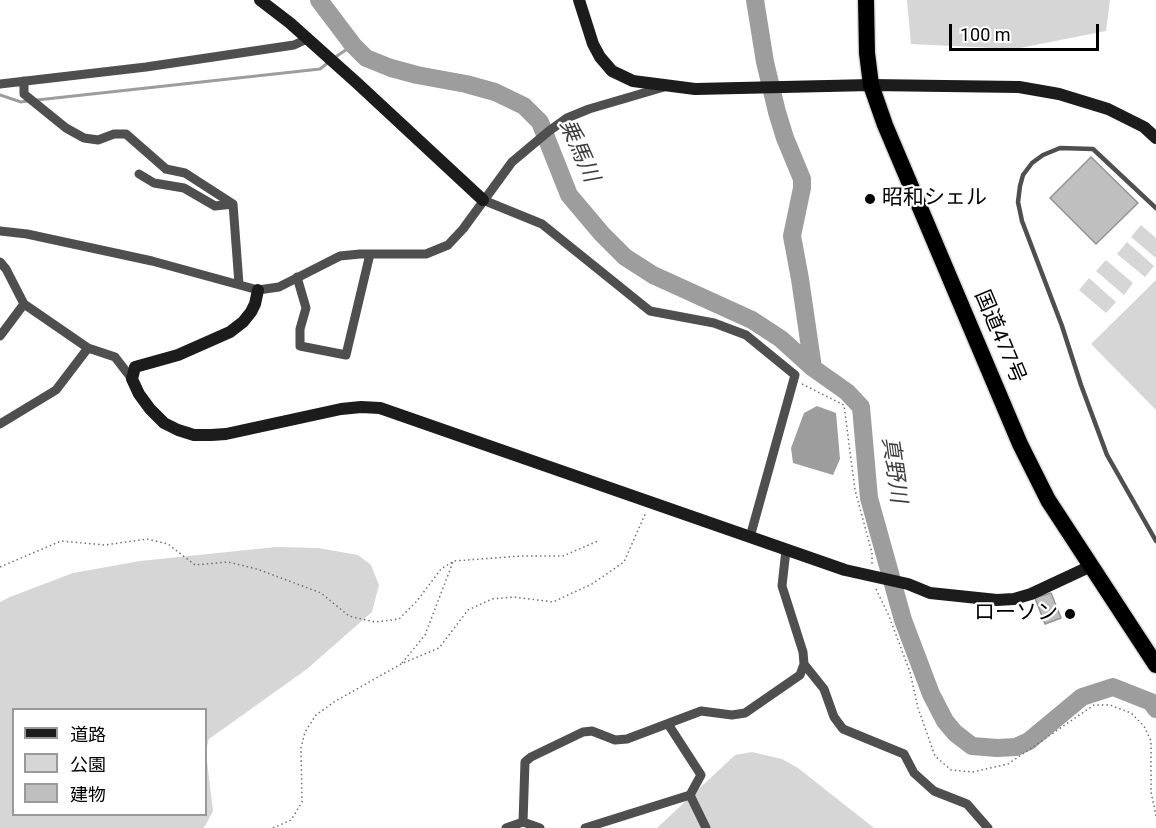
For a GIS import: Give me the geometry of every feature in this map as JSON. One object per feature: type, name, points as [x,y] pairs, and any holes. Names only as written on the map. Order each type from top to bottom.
[{"type":"highway","name":"国道477号","points":[[866,0],[867,52],[871,85],[885,125],[1020,444],[1048,500],[1156,665]]},
{"type":"street","points":[[260,0],[308,39],[483,200],[542,224],[650,310],[714,323],[746,335],[795,375],[750,537]]},
{"type":"street","points":[[579,0],[593,44],[600,57],[612,71],[633,81],[695,89],[871,85],[1019,87],[1059,94],[1108,109],[1144,127],[1156,138]]},
{"type":"street","points":[[0,84],[146,67],[294,45],[308,39]]},
{"type":"street","points":[[24,81],[24,94],[66,128],[84,138],[98,140],[114,134],[126,134],[166,169],[184,173],[233,204]]},
{"type":"street","points":[[0,231],[27,234],[152,261],[258,290],[279,287],[340,256],[426,254],[448,245],[463,229],[512,162],[533,143],[567,118],[664,86]]},
{"type":"street","points":[[139,174],[154,183],[184,188],[216,206],[233,204]]},
{"type":"street","points":[[233,204],[239,284]]},
{"type":"street","points":[[297,277],[306,308],[300,329],[300,346],[346,355],[370,254]]},
{"type":"street","points":[[0,262],[24,304],[88,348],[115,357],[132,379],[150,409],[164,423],[194,435],[226,434],[341,408],[361,406],[380,408],[786,550],[875,578],[908,584],[930,593],[1005,600],[1031,594],[1091,566]]},
{"type":"street","points":[[132,379],[135,367],[178,355],[230,332],[243,322],[255,304],[258,290]]},
{"type":"street","points":[[0,336],[24,304]]},
{"type":"street","points":[[0,424],[56,390],[88,348]]},
{"type":"street","points":[[523,822],[525,762],[531,757],[584,732],[592,731],[615,740],[627,739],[700,711],[732,715],[745,713],[800,675],[804,664],[803,652],[782,586],[786,550]]},
{"type":"street","points":[[804,664],[824,689],[834,717],[843,729],[904,754],[914,772],[934,791],[968,804],[988,828]]},
{"type":"street","points":[[585,828],[690,795],[701,775],[668,724]]},
{"type":"street","points":[[690,795],[706,828]]},
{"type":"street","points":[[506,828],[523,822],[540,828]]},
{"type":"lane","points":[[1156,208],[1093,149],[1060,148],[1043,155],[1032,163],[1023,175],[1018,202],[1022,221],[1107,455],[1156,541]]},
{"type":"path","points":[[794,380],[844,405],[855,490],[872,553],[875,578],[910,672],[918,708],[935,756],[951,770],[973,772],[1008,764],[1094,705],[1110,705],[1131,713],[1144,726],[1151,741],[1151,792],[1156,816]]},
{"type":"path","points":[[273,828],[291,820],[302,802],[301,748],[305,732],[316,715],[334,702],[401,664],[439,648],[468,610],[492,599],[514,597],[552,602],[592,584],[624,562],[650,503]]},
{"type":"path","points":[[0,567],[61,541],[105,545],[147,539],[168,544],[195,565],[228,562],[257,569],[321,593],[349,616],[375,622],[399,619],[417,601],[441,568],[454,561],[521,556],[563,556],[598,541]]},
{"type":"path","points":[[401,664],[425,635],[454,561]]},
{"type":"green space","points":[[907,0],[1110,0],[1106,31],[1015,49],[911,44]]},
{"type":"green space","points":[[1141,225],[1156,238],[1156,258],[1131,237]]},
{"type":"green space","points":[[1127,242],[1154,266],[1145,277],[1117,254]]},
{"type":"green space","points":[[1106,260],[1133,283],[1124,295],[1096,271]]},
{"type":"green space","points":[[1089,278],[1116,302],[1106,313],[1079,290]]},
{"type":"green space","points":[[1156,280],[1156,410],[1091,344]]},
{"type":"green space","points":[[276,547],[318,548],[358,555],[371,565],[379,585],[372,612],[307,669],[209,739],[207,746],[207,708],[12,708],[12,816],[207,816],[207,761],[213,811],[203,828],[0,828],[0,602],[73,573],[140,561]]},
{"type":"green space","points":[[752,752],[782,759],[798,768],[874,828],[657,828],[735,755]]},
{"type":"shaded area","points":[[817,406],[836,413],[840,459],[833,475],[793,463],[791,448],[804,413]]},
{"type":"building","points":[[1091,157],[1138,203],[1096,244],[1050,198]]},
{"type":"building","points":[[1051,593],[1061,618],[1045,624],[1035,598]]},
{"type":"waterway","name":"真野川","points":[[319,0],[353,45],[366,58],[417,75],[495,92],[524,106],[540,122],[569,195],[625,257],[653,275],[752,320],[781,339],[813,368],[847,392],[861,407],[869,498],[903,620],[931,694],[945,721],[955,733],[972,746],[1016,747],[1029,741],[1082,697],[1113,687],[1151,702],[1156,709]]},
{"type":"waterway","name":"真野川","points":[[755,0],[765,62],[777,112],[802,179],[792,236],[813,368]]},
{"type":"waterway","points":[[334,58],[353,45]]},
{"type":"waterway","points":[[37,100],[320,69],[329,62]]},
{"type":"waterway","points":[[0,95],[21,102],[27,101]]},
{"type":"place","name":"昭和シェル","points":[[870,199]]},
{"type":"place","name":"ローソン","points":[[1070,614]]},
{"type":"water label","name":"乗馬川","points":[[578,151]]}]
